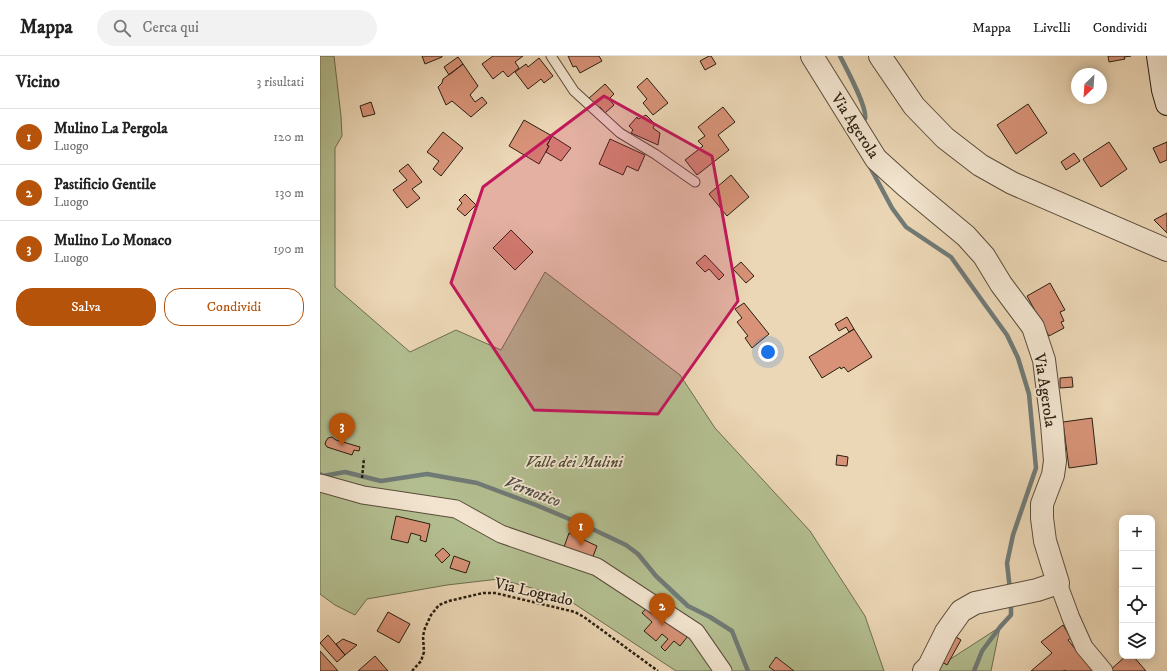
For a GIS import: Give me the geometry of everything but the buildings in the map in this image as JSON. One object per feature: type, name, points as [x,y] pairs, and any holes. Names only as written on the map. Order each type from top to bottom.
[{"type":"street","points":[[880,56],[914,106],[945,138],[980,165],[1012,184],[1167,250]]},
{"type":"street","points":[[1158,56],[1162,90],[1167,104]]},
{"type":"street","name":"Via Agerola","points":[[811,58],[876,159],[966,236],[984,256],[1001,284],[1033,327],[1044,360],[1055,460],[1053,474],[1042,504],[1042,518],[1045,542],[1058,583]]},
{"type":"street","points":[[320,483],[363,495],[456,509],[501,534],[597,567],[696,632],[723,671]]},
{"type":"street","points":[[924,671],[929,666],[946,632],[961,611],[975,603],[1037,590],[1058,583],[1084,647],[1104,671]]},
{"type":"lane","points":[[551,56],[574,91],[620,133],[655,154],[695,182]]},
{"type":"path","points":[[363,468],[364,458]]},
{"type":"path","name":"Via Logrado","points":[[412,671],[421,661],[424,652],[423,636],[425,628],[431,615],[439,605],[483,592],[510,596],[575,612],[658,671]]},
{"type":"highlighted area","points":[[604,96],[712,156],[738,301],[658,414],[534,410],[451,283],[483,187]]},
{"type":"green space","name":"Valle dei Mulini","points":[[320,56],[334,56],[341,116],[342,136],[335,148],[335,287],[410,352],[456,330],[501,350],[545,272],[680,375],[715,428],[810,531],[865,616],[884,671],[676,671],[564,597],[499,579],[447,585],[367,599],[355,615],[335,605],[320,594]]},
{"type":"green space","points":[[1000,627],[991,671],[936,671],[938,667]]},
{"type":"waterway","points":[[840,56],[860,97],[865,119]]},
{"type":"waterway","points":[[869,165],[892,208],[906,227],[951,257],[1007,335],[1018,358],[1029,394],[1036,468],[1013,535],[1007,563],[1010,590]]},
{"type":"waterway","name":"Vernotico","points":[[320,474],[323,476],[345,472],[381,481],[427,474],[477,483],[586,526],[626,545],[638,554],[656,576],[688,606],[710,617],[732,631],[748,671]]},
{"type":"waterway","points":[[974,671],[982,651],[1011,615],[1011,602]]},
{"type":"place","name":"Mulino Lo Monaco","points":[[342,446]]},
{"type":"place","name":"Mulino La Pergola","points":[[581,546]]},
{"type":"place","name":"Pastificio Gentile","points":[[662,626]]}]
